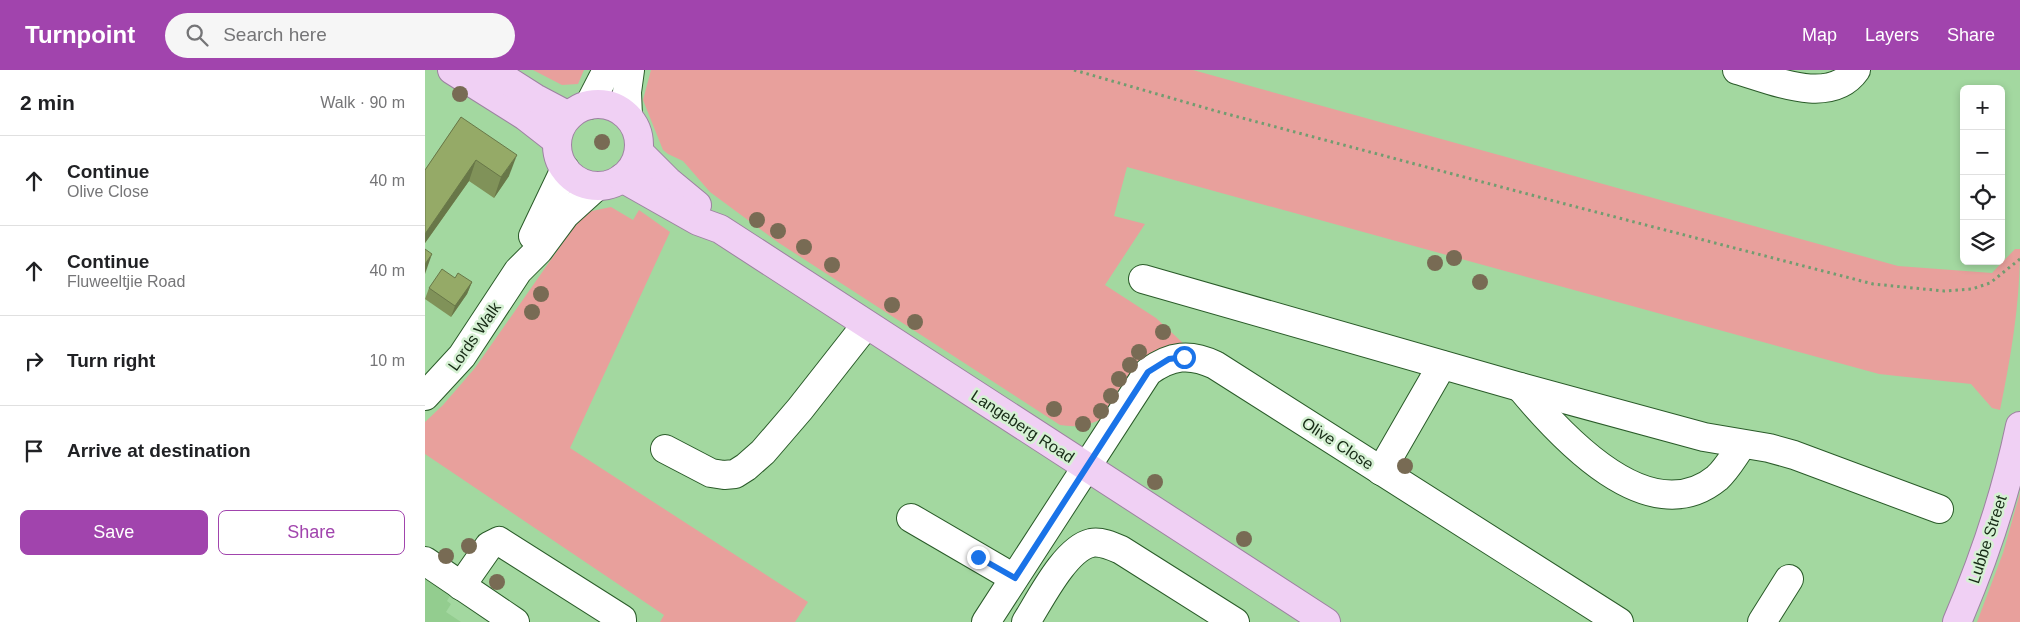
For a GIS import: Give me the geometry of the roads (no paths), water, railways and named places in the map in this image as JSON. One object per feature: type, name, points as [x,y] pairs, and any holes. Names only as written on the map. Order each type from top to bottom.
[{"type":"main road","points":[[452,70],[525,116],[557,141]]},
{"type":"main road","points":[[491,70],[535,98],[579,110]]},
{"type":"main road","points":[[599,104],[612,106],[628,116],[637,133],[639,152],[633,167],[609,182],[579,181],[565,170],[559,156],[557,141],[561,127],[579,110],[599,104]]},
{"type":"main road","name":"Langeberg Road","points":[[639,152],[667,180],[706,212],[720,229]]},
{"type":"main road","name":"Langeberg Road","points":[[609,182],[720,229],[1326,622]]},
{"type":"main road","name":"Lubbe Street","points":[[1957,622],[1972,587],[2000,505],[2020,426]]},
{"type":"street","points":[[579,110],[607,70]]},
{"type":"street","points":[[628,116],[627,92],[630,70]]},
{"type":"street","points":[[1737,70],[1805,89],[1822,90],[1839,84],[1856,70]]},
{"type":"street","name":"Lords Walk","points":[[425,396],[462,356],[518,272],[565,170]]},
{"type":"street","name":"Lords Walk","points":[[518,272],[539,250],[565,214],[609,182]]},
{"type":"street","points":[[1143,280],[1520,387],[1704,436],[1769,448],[1794,455],[1939,509]]},
{"type":"street","points":[[665,449],[711,473],[735,474],[763,452],[867,325]]},
{"type":"street","name":"Olive Close","points":[[986,622],[1148,372],[1169,359],[1184,357],[1200,358],[1215,365],[1619,622]]},
{"type":"street","points":[[1381,470],[1442,366]]},
{"type":"street","points":[[1520,387],[1547,419],[1579,450],[1613,476],[1652,492],[1673,494],[1701,487],[1717,478],[1728,466],[1742,444]]},
{"type":"street","points":[[911,518],[1015,578]]},
{"type":"street","points":[[461,586],[489,546],[499,541],[622,619],[622,622]]},
{"type":"street","points":[[1026,622],[1066,561],[1077,550],[1097,543],[1121,550],[1220,618]]},
{"type":"street","points":[[425,561],[515,622]]},
{"type":"street","points":[[1762,622],[1789,579]]}]
